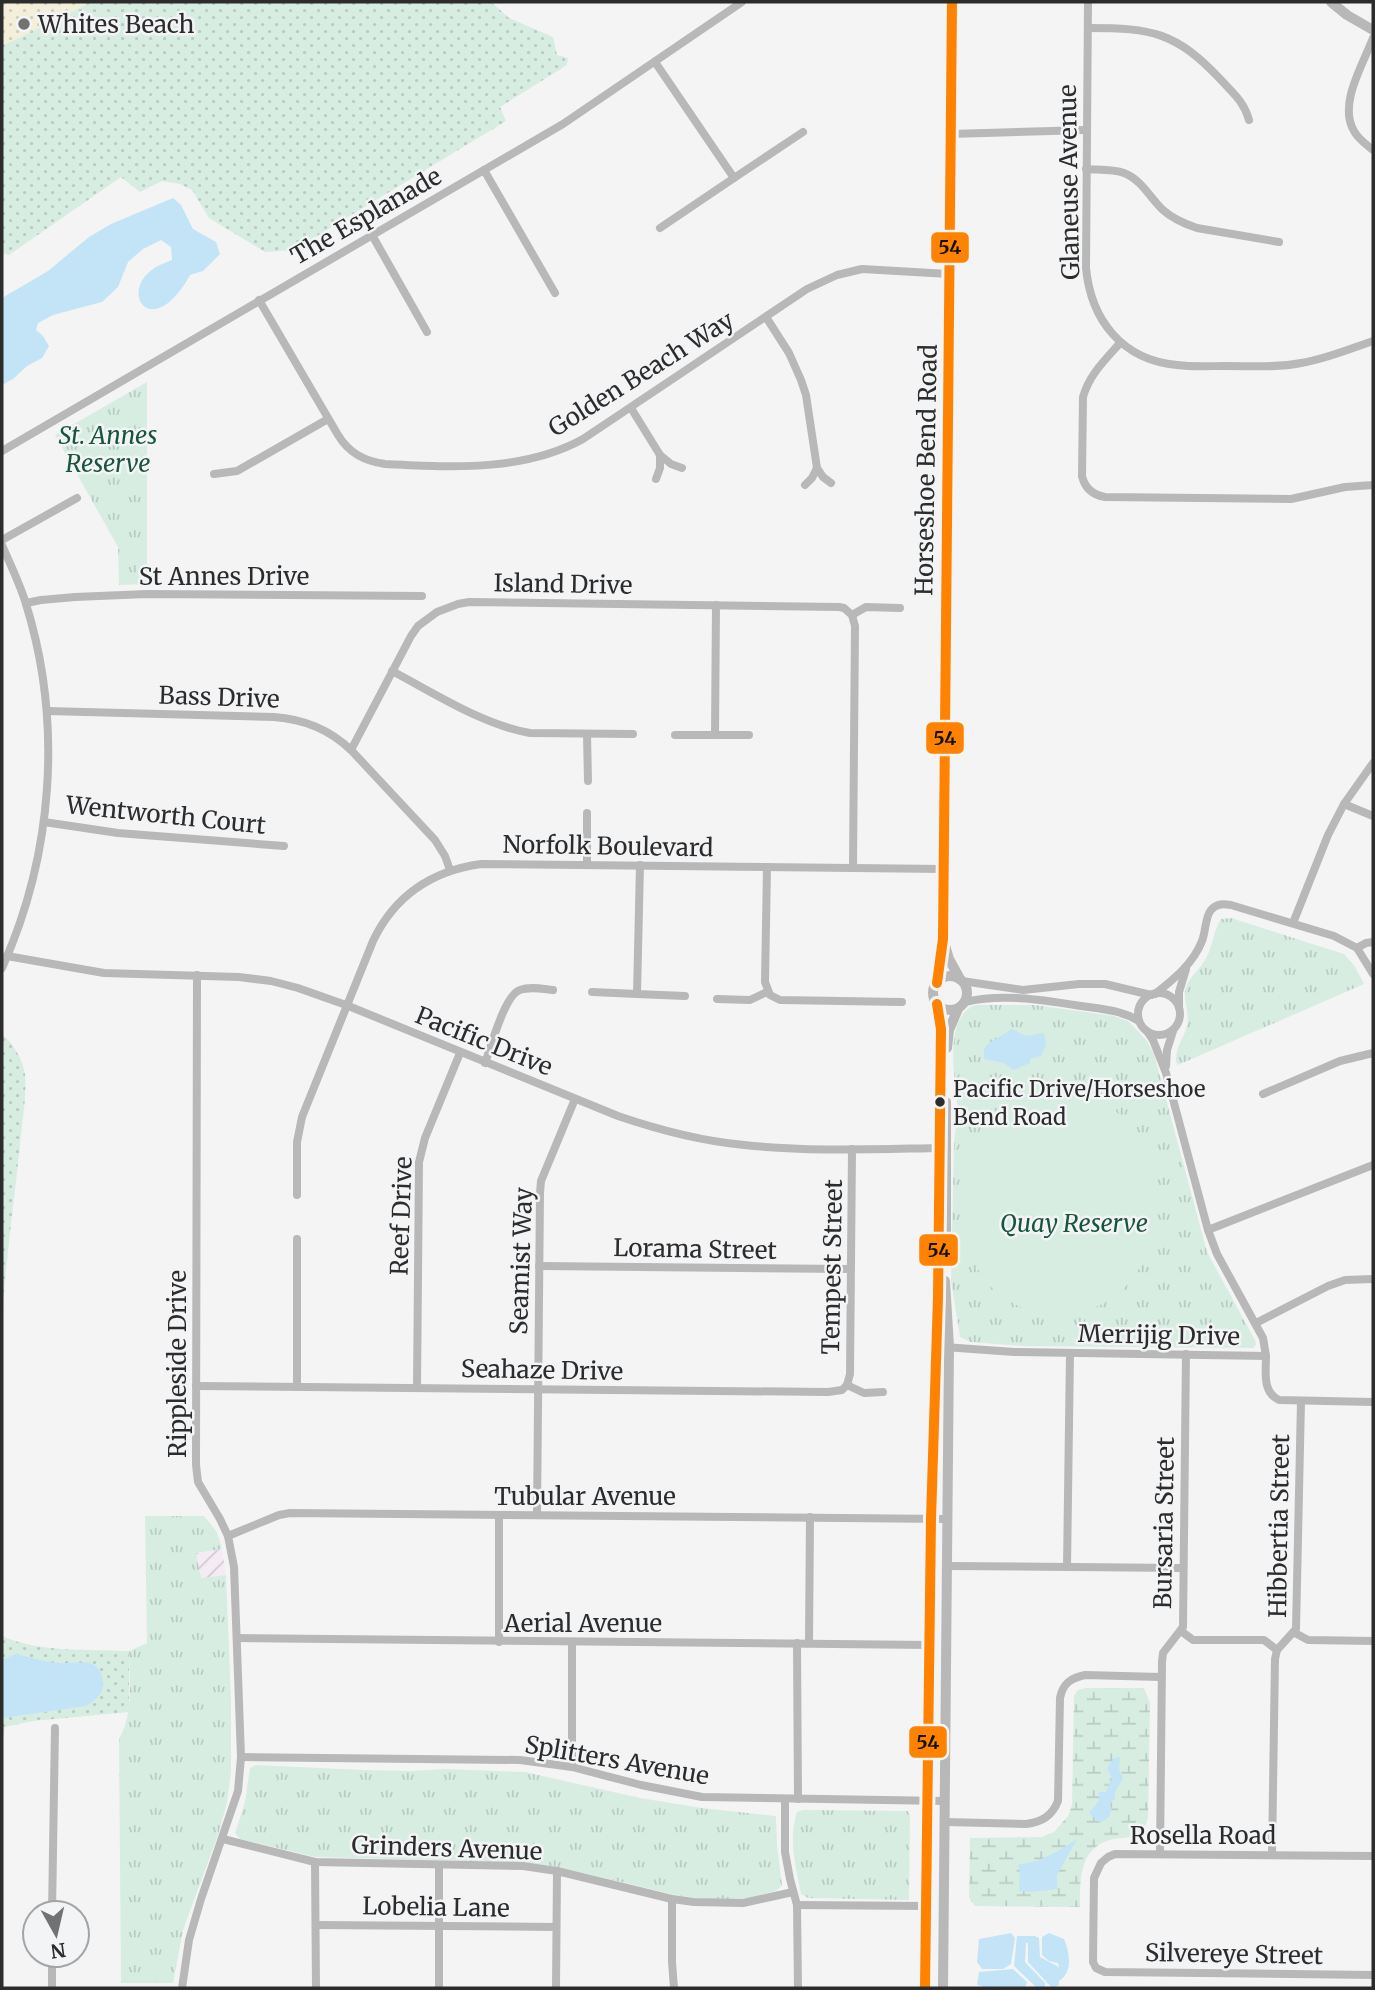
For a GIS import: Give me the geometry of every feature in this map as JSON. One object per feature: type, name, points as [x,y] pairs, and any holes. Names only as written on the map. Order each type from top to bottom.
[{"type":"street","name":"The Esplanade","points":[[2,451],[564,124],[743,2]]},
{"type":"street","name":"Horseshoe Bend Road","points":[[937,984],[943,939],[952,2]]},
{"type":"street","name":"Glaneuse Avenue","points":[[1088,2],[1087,285],[1099,316],[1120,343],[1138,354],[1176,365],[1272,366],[1300,364],[1373,341]]},
{"type":"street","points":[[1331,2],[1373,30]]},
{"type":"street","points":[[1087,28],[1143,30],[1165,36],[1206,64],[1245,106],[1250,120]]},
{"type":"street","points":[[1373,38],[1348,109],[1353,131],[1373,150]]},
{"type":"street","points":[[655,62],[734,178]]},
{"type":"street","points":[[951,134],[1086,130]]},
{"type":"street","points":[[660,228],[803,132]]},
{"type":"street","points":[[1086,169],[1122,172],[1134,178],[1163,210],[1185,224],[1279,242]]},
{"type":"street","points":[[484,170],[555,293]]},
{"type":"street","points":[[372,235],[428,332]]},
{"type":"street","name":"Golden Beach Way","points":[[259,300],[328,419],[355,453],[373,462],[489,465],[528,460],[556,452],[583,439],[824,280],[862,269],[949,274]]},
{"type":"street","points":[[766,317],[793,360],[801,380],[806,395],[817,468],[831,483]]},
{"type":"street","points":[[1120,343],[1091,376],[1083,397],[1082,476],[1084,484],[1096,495],[1292,499],[1345,487],[1373,485]]},
{"type":"street","points":[[631,408],[660,455],[671,464],[682,468]]},
{"type":"street","points":[[214,474],[237,471],[328,419]]},
{"type":"street","points":[[656,480],[660,455]]},
{"type":"street","points":[[805,485],[817,468]]},
{"type":"street","points":[[2,968],[31,886],[44,822],[48,749],[47,711],[37,647],[26,603],[2,542],[77,498]]},
{"type":"street","name":"St Annes Drive","points":[[26,603],[144,594],[422,596]]},
{"type":"street","name":"Island Drive","points":[[351,750],[418,626],[436,612],[458,604],[839,607],[852,615],[866,607],[900,608]]},
{"type":"street","points":[[715,735],[716,605]]},
{"type":"street","points":[[852,615],[855,626],[853,867]]},
{"type":"street","points":[[392,671],[504,727],[530,733],[633,734]]},
{"type":"street","name":"Bass Drive","points":[[47,711],[286,718],[299,721],[326,732],[351,750],[435,840],[450,870]]},
{"type":"street","points":[[587,734],[588,781]]},
{"type":"street","points":[[675,734],[749,735]]},
{"type":"street","points":[[1293,923],[1328,835],[1344,804],[1373,763]]},
{"type":"street","points":[[1344,804],[1373,816]]},
{"type":"street","points":[[587,813],[587,864]]},
{"type":"street","name":"Wentworth Court","points":[[44,822],[118,833],[284,846]]},
{"type":"street","name":"Norfolk Boulevard","points":[[297,1195],[298,1130],[373,941],[387,915],[419,886],[450,870],[481,864],[944,869]]},
{"type":"street","points":[[637,994],[640,865]]},
{"type":"street","points":[[767,867],[767,992],[779,1000],[902,1002]]},
{"type":"street","points":[[1166,1073],[1167,1050],[1180,1018],[1181,984],[1203,938],[1210,912],[1219,904],[1231,905],[1334,936],[1357,948],[1372,970]]},
{"type":"street","name":"Horseshoe Bend Road","points":[[943,939],[949,959],[961,980]]},
{"type":"street","points":[[1357,948],[1373,942]]},
{"type":"street","name":"Pacific Drive","points":[[7,956],[104,972],[239,977],[271,981],[346,1005],[645,1126],[693,1138],[763,1147],[943,1149]]},
{"type":"street","points":[[1189,963],[1173,980],[1142,1003],[1139,1021],[1153,1040],[1166,1073],[1208,1230],[1217,1254],[1256,1324],[1265,1343],[1266,1356]]},
{"type":"street","name":"Rippleside Drive","points":[[182,1988],[189,1940],[238,1791],[241,1757],[234,1567],[228,1536],[202,1489],[197,1474],[197,975]]},
{"type":"street","points":[[943,1988],[949,1347],[945,1279],[941,1033],[940,1017],[933,994],[937,984],[945,977],[1023,990],[1105,984],[1167,995],[1179,1007]]},
{"type":"street","points":[[925,1988],[931,1519],[946,1052],[950,1030],[967,990],[961,980]]},
{"type":"street","points":[[485,1063],[513,994],[528,989],[553,990]]},
{"type":"street","points":[[592,992],[685,996]]},
{"type":"street","points":[[717,999],[750,1000],[767,992]]},
{"type":"street","points":[[937,1004],[944,1009],[999,998],[1050,1001],[1114,1011],[1139,1021]]},
{"type":"street","points":[[1147,1031],[1158,1035],[1174,1029]]},
{"type":"street","name":"Reef Drive","points":[[417,1388],[419,1162],[425,1138],[460,1053]]},
{"type":"street","points":[[1263,1094],[1340,1061],[1373,1053]]},
{"type":"street","name":"Seamist Way","points":[[537,1515],[541,1181],[575,1099]]},
{"type":"street","name":"Tempest Street","points":[[847,1385],[850,1374],[852,1149]]},
{"type":"street","points":[[1208,1230],[1373,1165]]},
{"type":"street","points":[[297,1239],[297,1387]]},
{"type":"street","name":"Lorama Street","points":[[539,1266],[851,1269]]},
{"type":"street","points":[[1256,1324],[1328,1286],[1345,1280],[1373,1279]]},
{"type":"street","name":"Merrijig Drive","points":[[937,1346],[996,1351],[1266,1356],[1269,1393],[1279,1400],[1373,1402]]},
{"type":"street","points":[[1067,1567],[1070,1353]]},
{"type":"street","name":"Bursaria Street","points":[[1160,1853],[1160,1677],[1163,1653],[1182,1628],[1186,1354]]},
{"type":"street","name":"Seahaze Drive","points":[[196,1386],[828,1392],[842,1390],[847,1385],[864,1392],[883,1392]]},
{"type":"street","name":"Hibbertia Street","points":[[1272,1854],[1275,1659],[1277,1650],[1296,1629],[1301,1401]]},
{"type":"street","name":"Tubular Avenue","points":[[228,1536],[290,1513],[947,1519]]},
{"type":"street","points":[[499,1515],[499,1642]]},
{"type":"street","points":[[809,1643],[810,1517]]},
{"type":"street","points":[[947,1566],[1182,1568]]},
{"type":"street","points":[[1181,1631],[1193,1640],[1264,1640],[1277,1650]]},
{"type":"street","points":[[1294,1633],[1308,1640],[1373,1641]]},
{"type":"street","name":"Aerial Avenue","points":[[237,1638],[929,1645]]},
{"type":"street","points":[[572,1643],[572,1767]]},
{"type":"street","points":[[797,1643],[798,1799]]},
{"type":"street","points":[[945,1822],[1026,1824],[1047,1817],[1058,1801],[1060,1698],[1067,1682],[1085,1675],[1160,1677]]},
{"type":"street","points":[[52,1899],[55,1728]]},
{"type":"street","name":"Splitters Avenue","points":[[241,1757],[520,1760],[572,1767],[679,1794],[702,1797],[945,1801]]},
{"type":"street","points":[[785,1800],[785,1852],[797,1905],[798,1988]]},
{"type":"street","name":"Grinders Avenue","points":[[223,1839],[315,1862],[523,1866],[556,1871],[672,1899],[712,1904],[743,1903],[793,1892]]},
{"type":"street","name":"Rosella Road","points":[[1096,1968],[1093,1962],[1094,1878],[1108,1857],[1115,1854],[1373,1856]]},
{"type":"street","points":[[315,1862],[316,1988]]},
{"type":"street","points":[[439,1865],[439,1988]]},
{"type":"street","points":[[556,1871],[556,1988]]},
{"type":"street","points":[[672,1899],[671,1962],[674,1988]]},
{"type":"street","points":[[797,1905],[926,1906]]},
{"type":"street","name":"Lobelia Lane","points":[[316,1924],[556,1927]]},
{"type":"street","name":"Silvereye Street","points":[[1096,1968],[1105,1972],[1373,1975]]},
{"type":"street","points":[[52,1969],[52,1988]]},
{"type":"shaded area","points":[[222,1549],[226,1575],[201,1579],[196,1553]]},
{"type":"green space","points":[[91,2],[491,2],[509,18],[553,37],[557,55],[568,58],[567,65],[500,107],[506,121],[294,250],[265,252],[209,218],[192,190],[180,184],[162,181],[140,192],[121,177],[9,255],[2,253],[2,46]]},
{"type":"green space","name":"St. Annes Reserve","points":[[147,382],[147,584],[119,585],[118,547],[55,435]]},
{"type":"green space","points":[[1231,918],[1344,954],[1354,965],[1364,984],[1178,1065],[1177,1051],[1188,1022],[1186,987],[1208,955],[1221,919]]},
{"type":"green space","name":"Quay Reserve","points":[[975,1005],[1035,1005],[1114,1016],[1128,1021],[1147,1041],[1154,1054],[1207,1252],[1255,1340],[1256,1345],[1253,1348],[1020,1346],[970,1342],[960,1337],[951,1281],[954,1143],[958,1114],[953,1049],[958,1022],[965,1012]]},
{"type":"green space","points":[[2,1034],[20,1058],[25,1083],[2,1324]]},
{"type":"green space","points":[[1048,1086],[1084,1091],[1108,1105],[1125,1121],[1148,1161],[1157,1207],[1155,1230],[1148,1252],[1129,1282],[1106,1302],[1069,1314],[1031,1310],[1014,1304],[998,1293],[984,1279],[975,1263],[968,1227],[969,1161],[982,1128],[994,1112],[1010,1099],[1027,1090]]},
{"type":"green space","points":[[145,1516],[204,1516],[217,1532],[222,1549],[196,1553],[201,1578],[226,1575],[231,1700],[231,1772],[227,1803],[183,1930],[173,1983],[121,1983],[119,1739],[129,1707],[129,1651],[147,1643]]},
{"type":"green space","points":[[2,1636],[48,1648],[129,1651],[129,1712],[33,1721],[5,1727],[2,1744]]},
{"type":"green space","points":[[1144,1688],[1150,1703],[1148,1818],[1144,1830],[1133,1836],[1102,1843],[1094,1849],[1081,1875],[1080,1907],[975,1906],[969,1898],[970,1838],[1042,1837],[1054,1832],[1068,1816],[1072,1805],[1074,1696],[1078,1690]]},
{"type":"green space","points":[[256,1765],[364,1770],[525,1772],[640,1798],[776,1816],[782,1885],[776,1891],[729,1901],[676,1895],[558,1867],[522,1862],[315,1857],[240,1839],[235,1833],[245,1802],[250,1768]]},
{"type":"green space","points":[[908,1811],[909,1900],[808,1898],[801,1894],[793,1832],[797,1812]]},
{"type":"sand","name":"Whites Beach","points":[[2,2],[91,2],[2,46]]},
{"type":"water","points":[[173,198],[181,205],[193,229],[216,242],[220,254],[203,271],[190,275],[176,295],[163,306],[152,309],[144,306],[139,298],[139,288],[144,277],[156,267],[172,260],[171,247],[161,240],[143,249],[128,262],[118,287],[102,302],[53,315],[38,323],[36,330],[49,346],[42,358],[2,385],[2,298],[48,271],[89,237],[111,224]]},
{"type":"water","points":[[1012,1029],[1026,1036],[1044,1033],[1046,1045],[1041,1056],[1030,1059],[1030,1063],[1013,1070],[1004,1063],[984,1059],[984,1049],[989,1043]]},
{"type":"water","points":[[16,1654],[53,1662],[84,1662],[94,1665],[102,1676],[102,1689],[97,1698],[86,1706],[2,1718],[2,1664],[4,1659]]},
{"type":"water","points":[[1120,1757],[1119,1769],[1123,1778],[1115,1792],[1115,1798],[1109,1805],[1112,1808],[1109,1817],[1100,1823],[1089,1813],[1099,1801],[1099,1792],[1106,1792],[1112,1778],[1107,1768],[1114,1758]]},
{"type":"water","points":[[1077,1839],[1057,1875],[1057,1889],[1019,1891],[1018,1865],[1037,1861]]},
{"type":"water","points":[[1011,1933],[1015,1938],[1011,1964],[1003,1969],[982,1969],[977,1962],[979,1939]]},
{"type":"water","points":[[1049,1933],[1064,1939],[1069,1956],[1067,1973],[1059,1981],[1059,1985],[1052,1988],[1028,1962],[1026,1943],[1025,1962],[1045,1983],[1045,1988],[1037,1988],[1014,1966],[1017,1936],[1039,1938],[1040,1957],[1059,1967],[1058,1963],[1049,1961],[1042,1955],[1042,1937]]},
{"type":"water","points":[[1013,1969],[1027,1982],[1025,1988],[982,1988],[977,1985],[979,1972]]},
{"type":"transit line","name":"54","points":[[937,983],[943,939],[952,2]]},
{"type":"transit line","name":"54","points":[[925,1988],[931,1519],[938,1297],[941,1029],[937,1004]]},
{"type":"place","name":"Whites Beach","points":[[24,24]]},
{"type":"place","name":"Pacific Drive/Horseshoe Bend Road","points":[[940,1102]]}]
